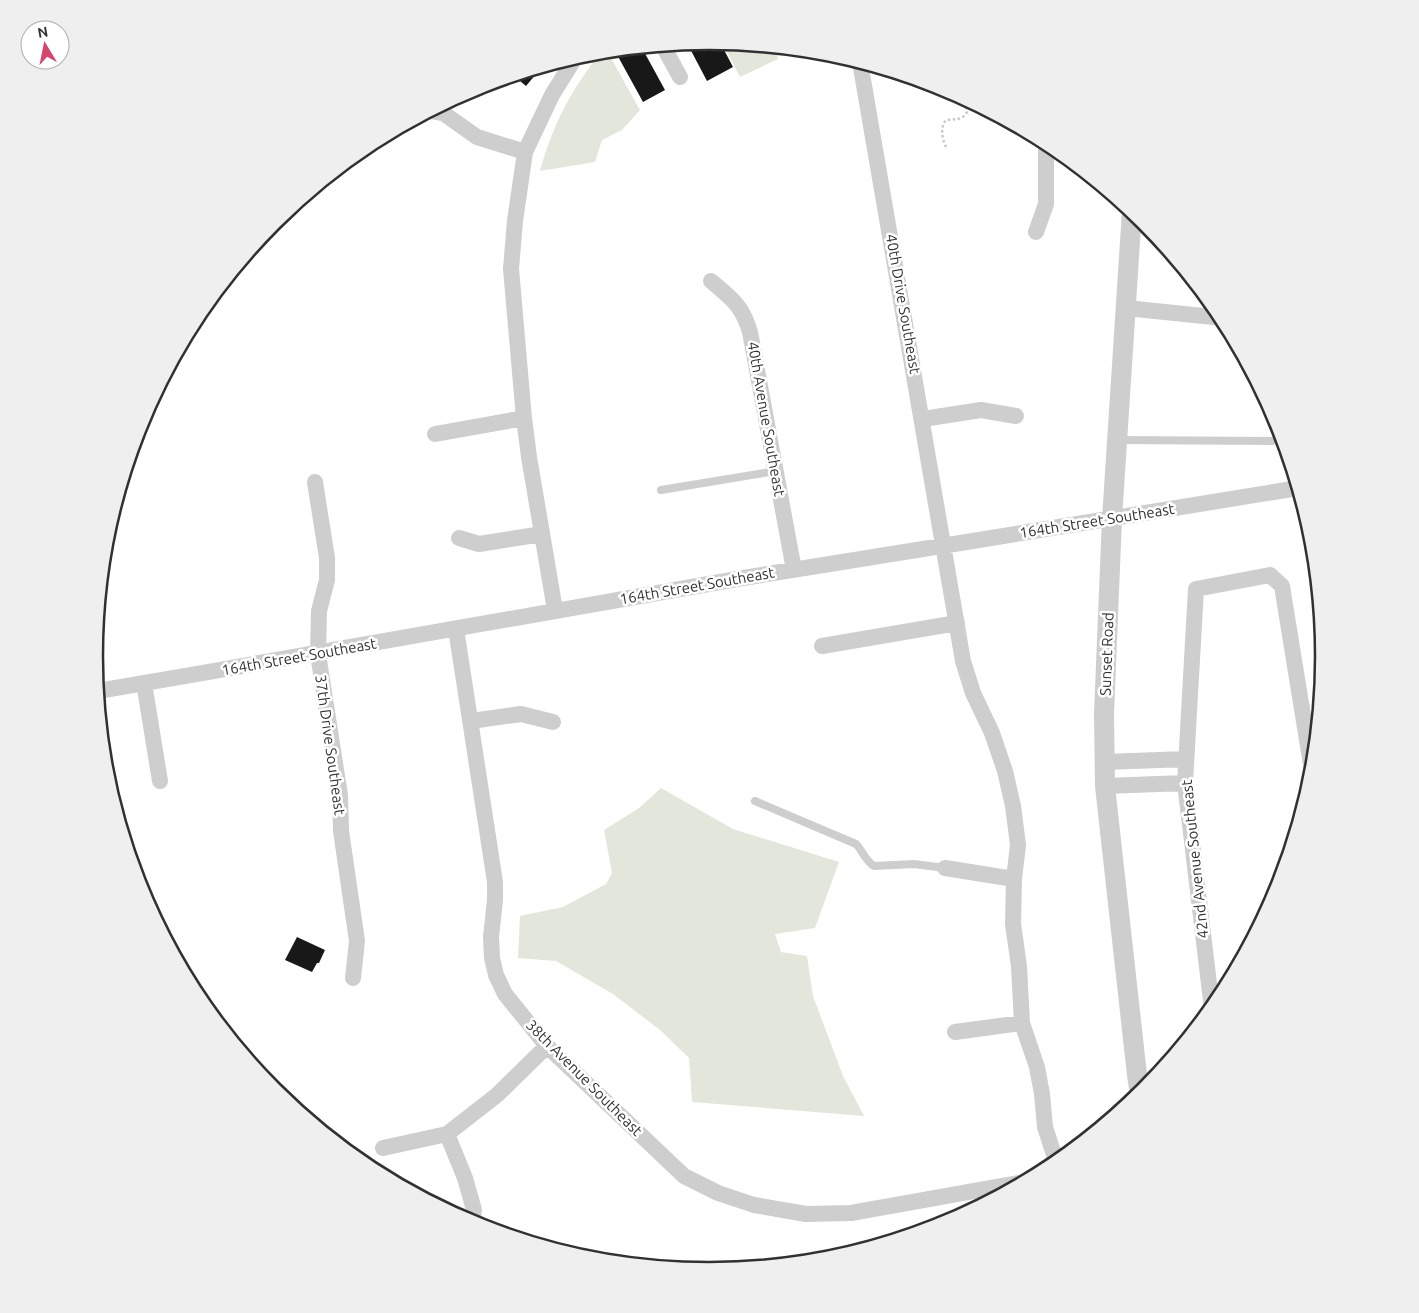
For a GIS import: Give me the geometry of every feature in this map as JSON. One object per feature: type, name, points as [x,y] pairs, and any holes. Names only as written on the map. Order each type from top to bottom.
[{"type":"street","points":[[666,51],[680,77]]},
{"type":"street","points":[[555,610],[524,418],[511,269],[515,221],[525,152],[552,95],[569,67]]},
{"type":"street","name":"40th Drive Southeast","points":[[864,70],[963,661],[973,694],[992,733],[1005,771],[1013,806],[1018,845],[1014,879],[1013,924],[1019,966],[1022,1023],[1037,1067],[1045,1127],[1054,1155]]},
{"type":"street","points":[[440,113],[477,137],[525,152]]},
{"type":"street","points":[[1036,232],[1046,204],[1046,152]]},
{"type":"street","name":"Sunset Road","points":[[1131,222],[1112,519],[1104,713],[1105,786],[1138,1085]]},
{"type":"street","name":"40th Avenue Southeast","points":[[711,281],[733,300],[745,315],[750,332],[794,570]]},
{"type":"street","points":[[1126,308],[1212,317]]},
{"type":"street","points":[[923,419],[981,410],[1016,416]]},
{"type":"street","points":[[435,434],[524,418]]},
{"type":"street","name":"37th Drive Southeast","points":[[315,482],[327,558],[327,580],[319,611],[318,654],[340,795],[341,832],[357,941],[353,978]]},
{"type":"street","name":"164th Street Southeast","points":[[104,690],[318,654],[555,610],[1292,489]]},
{"type":"street","points":[[459,538],[479,544],[542,534]]},
{"type":"street","name":"42nd Avenue Southeast","points":[[1211,998],[1185,783],[1196,589],[1270,575],[1282,586],[1308,750]]},
{"type":"street","points":[[822,646],[957,624]]},
{"type":"street","name":"38th Avenue Southeast","points":[[456,629],[495,882],[491,938],[492,958],[496,976],[505,994],[548,1046],[684,1176],[718,1193],[754,1205],[806,1214],[851,1213],[1007,1185]]},
{"type":"street","points":[[144,683],[160,781]]},
{"type":"street","points":[[471,721],[521,714],[553,722]]},
{"type":"street","points":[[1105,762],[1186,759]]},
{"type":"street","points":[[1105,786],[1185,783]]},
{"type":"street","points":[[945,868],[1014,879]]},
{"type":"street","points":[[955,1032],[1022,1023]]},
{"type":"street","points":[[383,1148],[447,1134],[497,1095],[548,1046]]},
{"type":"street","points":[[447,1134],[465,1178],[474,1210],[473,1215]]},
{"type":"lane","points":[[1117,440],[1272,441]]},
{"type":"lane","points":[[661,490],[776,471]]},
{"type":"lane","points":[[755,801],[856,844],[869,864],[874,866],[914,864],[945,868]]},
{"type":"path","points":[[946,147],[942,128],[943,123],[946,120],[959,119],[964,116],[967,112],[966,107]]},
{"type":"shaded area","points":[[726,50],[777,54],[778,59],[740,77]]},
{"type":"shaded area","points":[[611,58],[640,110],[622,130],[602,140],[595,162],[540,171],[557,123],[581,80],[594,61]]},
{"type":"shaded area","points":[[661,788],[733,829],[839,862],[815,928],[775,934],[781,952],[807,956],[813,996],[843,1076],[864,1116],[692,1102],[689,1058],[660,1030],[613,994],[556,961],[518,958],[520,916],[563,907],[606,884],[612,873],[604,830],[639,808]]},
{"type":"building","points":[[691,50],[724,50],[733,67],[707,81]]},
{"type":"building","points":[[645,53],[665,90],[643,102],[618,57]]},
{"type":"building","points":[[534,77],[526,86],[520,81]]},
{"type":"building","points":[[297,937],[325,950],[312,972],[285,960]]}]
